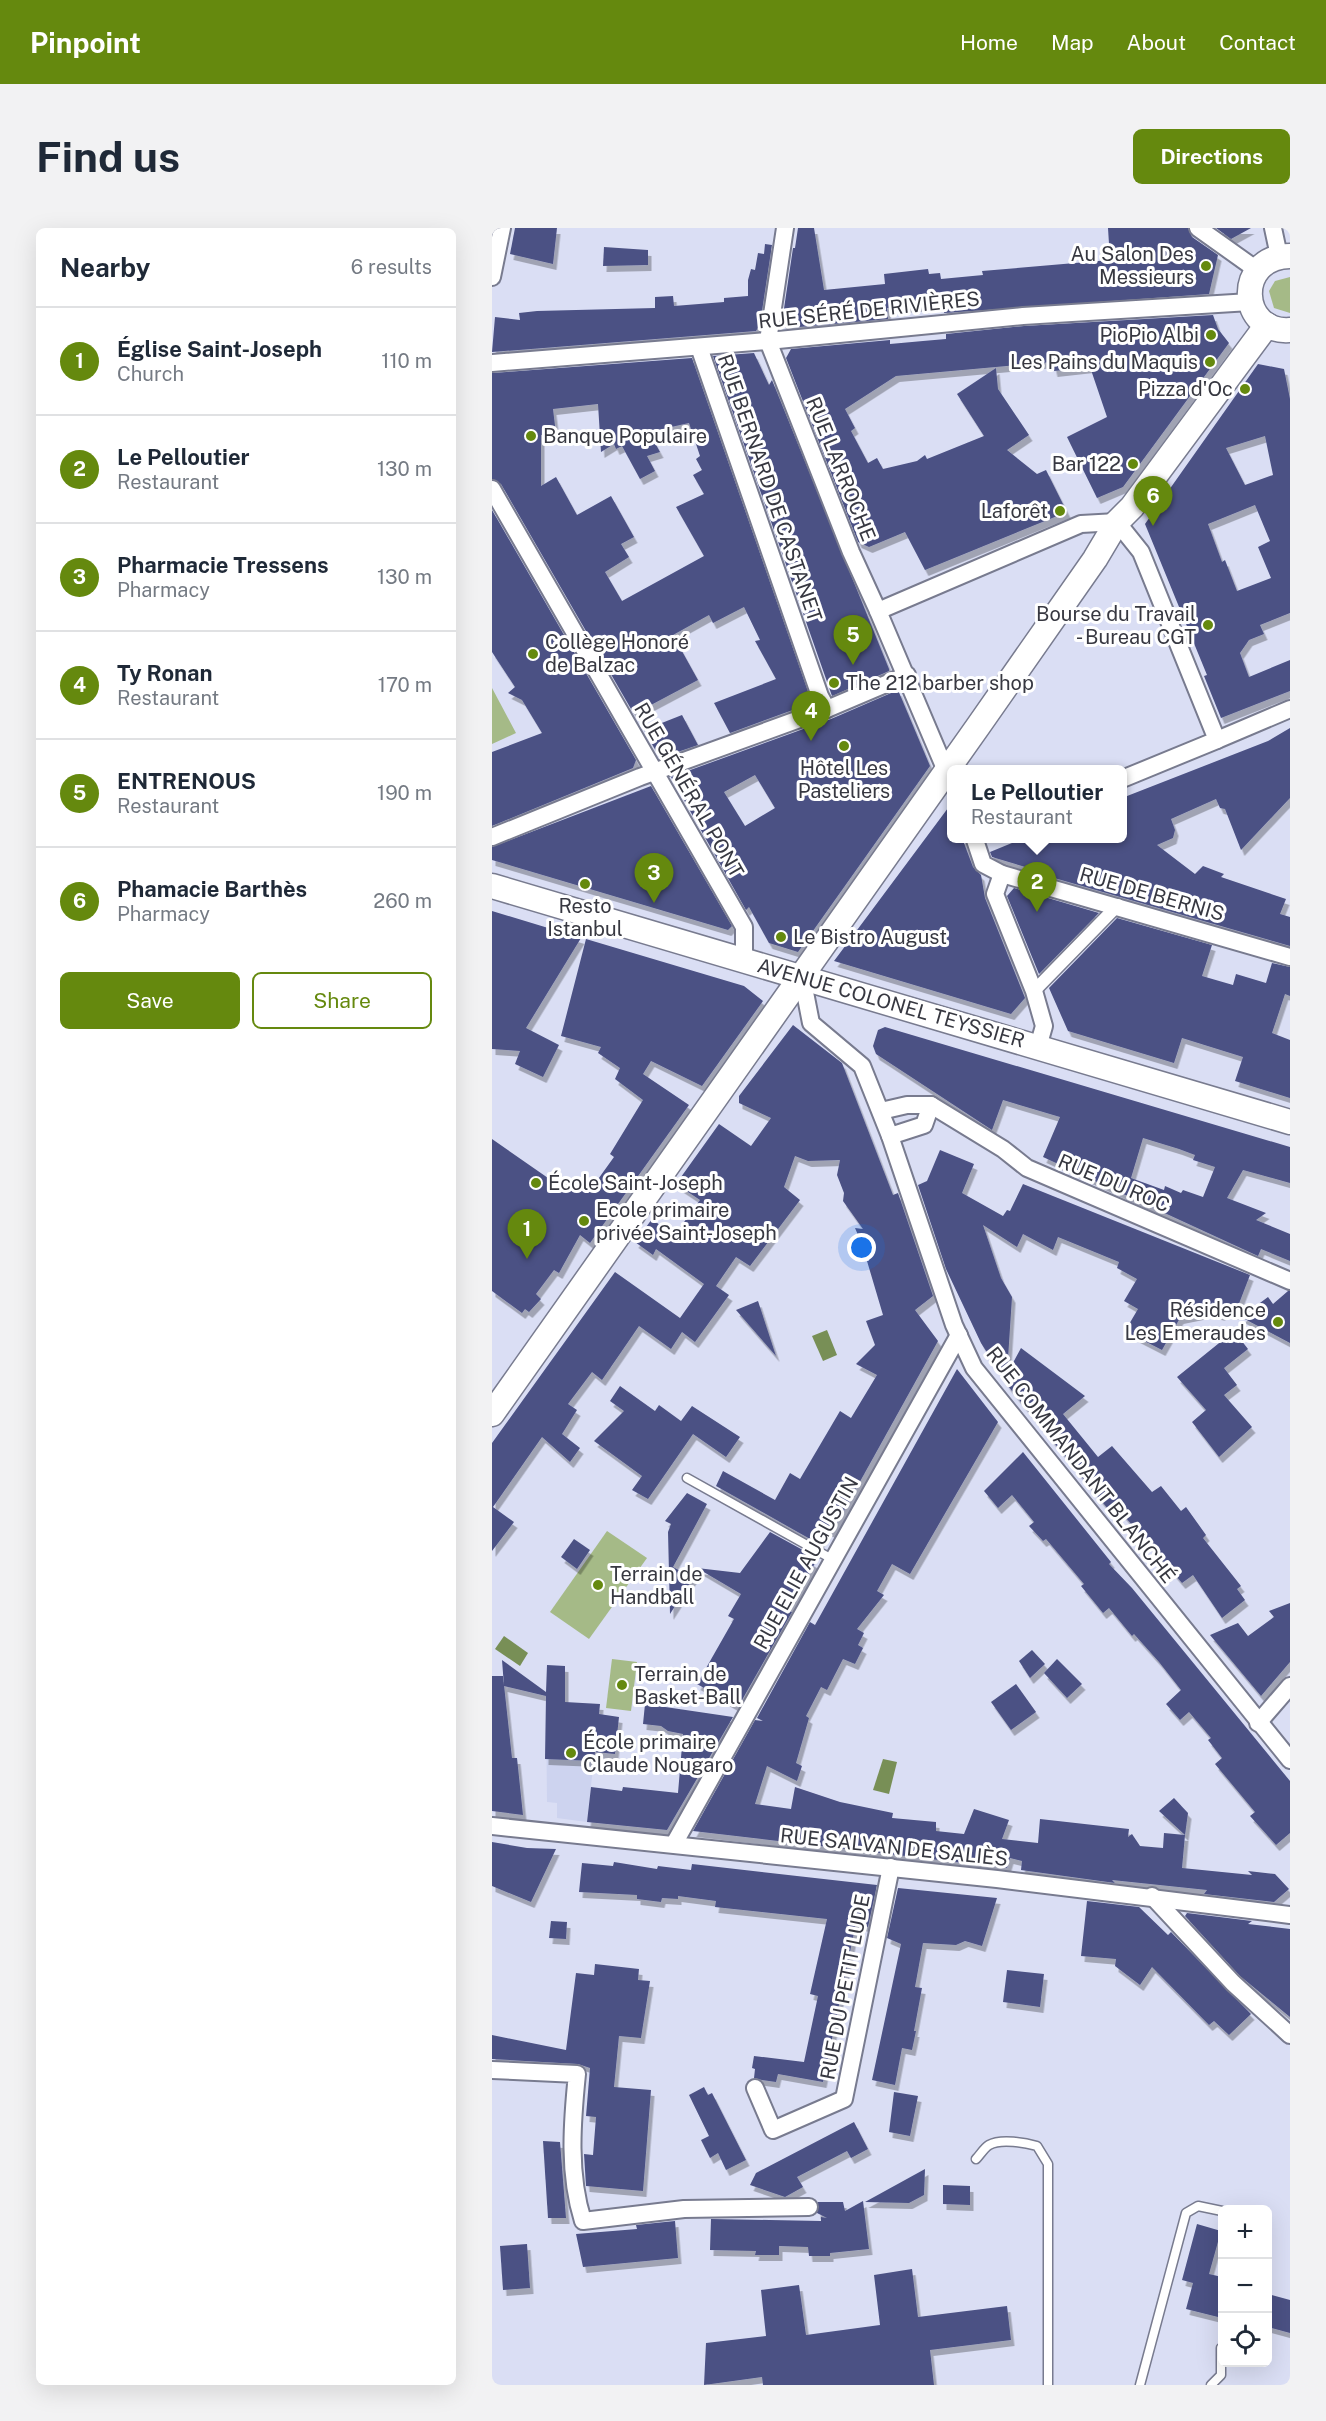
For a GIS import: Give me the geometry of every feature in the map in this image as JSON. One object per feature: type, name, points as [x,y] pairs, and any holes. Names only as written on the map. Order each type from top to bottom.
[{"type":"main road","points":[[958,765],[1095,560],[1117,522],[1132,507],[1279,328],[1258,316],[1250,302],[1249,291],[1257,270],[1263,264],[1284,256]]},
{"type":"main road","points":[[492,1414],[802,977],[947,781]]},
{"type":"main road","name":"AVENUE COLONEL TEYSSIER","points":[[492,886],[1290,1122]]},
{"type":"street","points":[[492,277],[502,228]]},
{"type":"street","points":[[768,341],[785,228]]},
{"type":"street","points":[[1198,228],[1257,270]]},
{"type":"street","points":[[1273,228],[1284,256]]},
{"type":"street","name":"RUE SÉRÉ DE RIVIÈRES","points":[[492,363],[768,341],[1023,316],[1250,302]]},
{"type":"street","name":"RUE LARROCHE","points":[[768,341],[851,552],[907,675],[947,773]]},
{"type":"street","name":"RUE BERNARD DE CASTANET","points":[[699,347],[820,696],[827,709]]},
{"type":"street","name":"RUE GÉNÉRAL PONT","points":[[492,489],[744,927],[744,960]]},
{"type":"street","points":[[878,611],[1081,524],[1117,522],[1141,552],[1217,740]]},
{"type":"street","points":[[492,837],[654,771],[827,709],[907,675]]},
{"type":"street","points":[[1127,777],[1290,709]]},
{"type":"street","points":[[977,843],[983,864],[1002,874],[995,894],[1034,991],[1044,1026],[1038,1047]]},
{"type":"street","name":"RUE DE BERNIS","points":[[1002,874],[1118,905],[1290,957]]},
{"type":"street","points":[[1034,991],[1118,905]]},
{"type":"street","name":"RUE COMMANDANT BLANCHÉ","points":[[802,977],[811,1023],[862,1066],[881,1111],[959,1335],[974,1368],[1290,1760]]},
{"type":"street","points":[[881,1111],[906,1105],[931,1105],[924,1125],[890,1136]]},
{"type":"street","name":"RUE DU ROC","points":[[931,1105],[1003,1149],[1027,1168],[1290,1281]]},
{"type":"street","name":"RUE ELIE AUGUSTIN","points":[[674,1844],[959,1335]]},
{"type":"street","points":[[1258,1723],[1290,1686]]},
{"type":"street","name":"RUE SALVAN DE SALIÈS","points":[[492,1826],[1152,1896],[1290,1915]]},
{"type":"street","name":"RUE DU PETIT LUDE","points":[[755,2088],[772,2130],[844,2099],[891,1867]]},
{"type":"street","points":[[1152,1896],[1233,1983],[1290,2035]]},
{"type":"street","points":[[492,2070],[577,2074],[572,2129],[577,2200],[583,2221],[684,2209],[809,2207]]},
{"type":"lane","points":[[687,1478],[832,1559]]},
{"type":"lane","points":[[976,2159],[989,2145],[1027,2143],[1037,2146],[1048,2164],[1048,2385]]},
{"type":"lane","points":[[1140,2385],[1186,2213],[1198,2206],[1218,2210]]},
{"type":"lane","points":[[1211,2385],[1217,2382],[1221,2374],[1221,2367]]},
{"type":"shaded area","points":[[1290,277],[1290,313],[1274,308],[1269,291],[1275,281]]},
{"type":"shaded area","points":[[492,688],[516,733],[492,744]]},
{"type":"shaded area","points":[[827,1330],[837,1355],[823,1361],[812,1336]]},
{"type":"shaded area","name":"Terrain de Handball","points":[[607,1531],[647,1558],[589,1639],[550,1612]]},
{"type":"shaded area","points":[[504,1636],[528,1653],[520,1666],[495,1649]]},
{"type":"shaded area","name":"Terrain de Basket-Ball","points":[[612,1659],[637,1662],[631,1711],[606,1708]]},
{"type":"shaded area","name":"École primaire Claude Nougaro","points":[[546,1702],[600,1704],[587,1822],[557,1818],[557,1803],[547,1802]]},
{"type":"shaded area","points":[[883,1759],[897,1762],[889,1794],[873,1790]]},
{"type":"building","points":[[515,228],[557,228],[553,264],[510,254]]},
{"type":"building","points":[[798,228],[814,228],[824,290],[885,284],[884,274],[928,269],[929,274],[940,273],[941,279],[983,275],[982,271],[1110,260],[1108,228],[1188,228],[1192,237],[1218,255],[1209,294],[944,313],[943,304],[887,308],[888,319],[788,328],[782,322]]},
{"type":"building","points":[[1216,228],[1251,228],[1231,239]]},
{"type":"building","points":[[765,244],[772,245],[760,324],[756,331],[492,352],[495,317],[520,320],[519,313],[537,311],[655,308],[655,297],[673,296],[674,306],[724,302],[724,298],[748,296],[751,269],[755,270],[758,253],[764,254]]},
{"type":"building","points":[[604,247],[648,250],[648,265],[603,266]]},
{"type":"building","points":[[1213,315],[1218,329],[1229,343],[1123,487],[1097,498],[1067,437],[1107,417],[1090,367],[1054,371],[1052,362],[896,376],[845,409],[855,428],[851,431],[868,463],[877,458],[883,469],[917,461],[925,455],[927,459],[984,436],[957,394],[996,368],[998,389],[1029,435],[1007,450],[1037,474],[1046,470],[1067,512],[925,570],[905,532],[869,547],[858,542],[786,358],[791,349],[890,340],[890,344],[946,339],[946,334],[1024,326]]},
{"type":"building","points":[[754,353],[769,385],[772,380],[889,669],[889,671],[832,696],[713,356]]},
{"type":"building","points":[[692,358],[812,703],[730,733],[714,703],[776,679],[755,641],[760,640],[744,607],[713,623],[709,615],[673,635],[698,680],[634,714],[501,484],[492,479],[492,373]],"holes":[[[598,404],[601,452],[614,444],[616,449],[622,446],[640,479],[655,471],[647,456],[660,452],[649,432],[689,423],[700,456],[696,459],[702,470],[693,475],[704,494],[676,507],[704,556],[622,601],[605,572],[629,557],[621,544],[634,537],[611,496],[577,515],[556,477],[541,486],[541,435],[556,434],[553,409]]]},
{"type":"building","points":[[1258,364],[1284,369],[1290,399],[1290,613],[1260,625],[1264,634],[1249,640],[1240,653],[1249,677],[1290,660],[1290,691],[1221,718],[1204,676],[1207,675],[1145,524]],"holes":[[[1265,436],[1273,475],[1245,485],[1226,448]],[[1255,505],[1270,541],[1258,547],[1271,578],[1237,591],[1225,560],[1222,562],[1208,524]]]},
{"type":"building","name":"Collège Honoré de Balzac","points":[[492,510],[636,760],[633,768],[492,826],[492,752],[542,733],[522,700],[508,693],[515,687],[492,652]]},
{"type":"building","points":[[898,690],[930,766],[798,952],[769,943],[749,907],[746,910],[671,777],[831,719]],"holes":[[[755,775],[775,808],[745,826],[724,792]]]},
{"type":"building","points":[[682,715],[698,745],[660,758],[644,730]]},
{"type":"building","points":[[1290,728],[1290,798],[1241,850],[1225,809],[1220,808],[1216,799],[1171,819],[1175,830],[1173,838],[1157,845],[1195,874],[1203,866],[1224,874],[1221,877],[1286,899],[1280,914],[1290,917],[1290,946],[1030,871],[1032,869],[992,857],[990,852],[1012,843],[1127,843],[1127,796],[1268,741]]},
{"type":"building","points":[[651,786],[732,926],[728,930],[492,860],[492,847]]},
{"type":"building","points":[[947,809],[947,843],[964,843],[973,867],[981,875],[985,898],[1025,998],[1011,1014],[834,961]]},
{"type":"building","points":[[1014,888],[1099,913],[1039,974],[1007,896]]},
{"type":"building","points":[[492,911],[581,938],[526,1028],[559,1045],[543,1077],[515,1064],[520,1051],[492,1049]]},
{"type":"building","points":[[1117,918],[1212,945],[1202,976],[1233,985],[1236,974],[1266,983],[1272,963],[1290,967],[1290,996],[1285,994],[1272,1033],[1290,1040],[1290,1098],[1235,1081],[1243,1057],[1182,1038],[1174,1063],[1068,1031],[1049,988]]},
{"type":"building","points":[[586,939],[744,986],[763,1001],[702,1086],[651,1061],[643,1074],[689,1105],[590,1243],[580,1235],[559,1273],[554,1270],[536,1294],[541,1299],[529,1312],[525,1309],[522,1313],[492,1291],[492,1139],[561,1187],[568,1177],[586,1189],[593,1180],[596,1182],[614,1157],[610,1154],[643,1100],[615,1079],[620,1068],[598,1053],[601,1047],[561,1036]]},
{"type":"building","points":[[793,1025],[842,1063],[893,1195],[898,1193],[933,1296],[915,1310],[938,1341],[832,1532],[827,1530],[819,1544],[716,1486],[723,1471],[775,1500],[790,1473],[800,1479],[840,1411],[851,1418],[877,1375],[856,1364],[875,1345],[866,1321],[883,1315],[867,1261],[869,1261],[855,1228],[863,1229],[843,1201],[844,1193],[837,1175],[840,1160],[808,1161],[795,1156],[784,1187],[800,1200],[750,1266],[736,1257],[716,1286],[729,1295],[695,1342],[682,1332],[671,1349],[639,1326],[602,1380],[592,1372],[568,1404],[577,1410],[562,1434],[580,1448],[570,1462],[542,1437],[493,1507],[514,1522],[492,1551],[492,1443],[615,1272],[680,1318],[704,1284],[656,1249],[653,1255],[635,1242],[652,1219],[674,1236],[700,1200],[676,1184],[719,1124],[751,1146],[771,1118],[739,1103],[739,1096]]},
{"type":"building","points":[[885,1027],[1290,1147],[1290,1183],[1243,1170],[1227,1198],[1266,1213],[1256,1220],[1290,1234],[1290,1261],[1261,1249],[1258,1256],[1043,1157],[1060,1117],[1003,1100],[992,1130],[876,1054],[873,1046],[878,1030]],"holes":[[[1143,1138],[1195,1155],[1193,1160],[1215,1167],[1203,1197],[1183,1190],[1181,1193],[1165,1186],[1164,1190],[1131,1178]]]},
{"type":"building","points":[[940,1150],[974,1164],[962,1193],[1003,1216],[1007,1210],[1010,1211],[1023,1184],[1250,1275],[1235,1314],[1212,1302],[1222,1315],[1202,1310],[1200,1314],[1180,1318],[1162,1350],[1125,1331],[1138,1309],[1124,1301],[1137,1279],[1117,1268],[1119,1262],[1058,1237],[1053,1250],[1023,1234],[1017,1247],[983,1225],[1001,1278],[1012,1297],[1007,1374],[1021,1348],[1085,1396],[1063,1414],[1098,1457],[1112,1446],[1152,1492],[1161,1486],[1181,1511],[1186,1507],[1206,1535],[1203,1538],[1241,1586],[1237,1589],[1245,1600],[1222,1618],[1193,1575],[1182,1583],[1114,1504],[1108,1509],[1008,1386],[981,1343],[946,1269],[918,1185],[927,1181]]},
{"type":"building","name":"Résidence Les Emeraudes","points":[[1290,1291],[1290,1343],[1241,1317],[1268,1297],[1273,1304]]},
{"type":"building","points":[[758,1301],[776,1356],[736,1310]]},
{"type":"building","points":[[1234,1331],[1248,1349],[1224,1368],[1237,1385],[1224,1395],[1252,1427],[1219,1457],[1192,1422],[1206,1410],[1177,1377]]},
{"type":"building","points":[[957,1369],[998,1422],[910,1574],[892,1564],[877,1591],[884,1595],[857,1629],[864,1633],[858,1645],[863,1648],[855,1664],[843,1659],[827,1690],[821,1687],[806,1716],[809,1718],[796,1763],[802,1766],[797,1781],[767,1766],[755,1804],[791,1809],[795,1787],[840,1802],[893,1813],[892,1818],[936,1822],[936,1831],[964,1834],[974,1809],[1009,1820],[1002,1839],[1038,1843],[1040,1819],[1129,1829],[1128,1837],[1132,1834],[1140,1846],[1163,1848],[1164,1833],[1185,1835],[1182,1868],[1252,1875],[1248,1871],[1275,1874],[1289,1889],[1274,1902],[1204,1894],[1207,1890],[1112,1880],[1115,1883],[1021,1870],[1022,1861],[1010,1858],[1007,1868],[693,1831],[755,1720],[763,1721],[757,1718],[810,1622],[815,1625]]},
{"type":"building","points":[[620,1386],[655,1411],[659,1405],[681,1421],[692,1406],[740,1437],[726,1457],[693,1434],[648,1499],[632,1490],[642,1476],[594,1441],[624,1411],[610,1401]]},
{"type":"building","points":[[1023,1452],[1111,1562],[1109,1564],[1132,1588],[1290,1781],[1290,1833],[1276,1845],[1250,1816],[1255,1812],[1215,1764],[1222,1758],[1208,1740],[1211,1738],[1189,1712],[1180,1720],[1166,1704],[1181,1690],[1159,1662],[1134,1634],[1132,1636],[1109,1608],[1103,1613],[1081,1586],[1084,1584],[1046,1539],[1043,1541],[1029,1526],[1034,1522],[1012,1495],[998,1508],[984,1491]]},
{"type":"building","points":[[687,1493],[707,1504],[673,1567],[693,1578],[670,1614],[668,1532],[671,1524],[665,1521]]},
{"type":"building","points":[[770,1532],[812,1555],[810,1560],[815,1563],[789,1611],[792,1612],[738,1707],[697,1684],[734,1619],[728,1616],[741,1594],[697,1568],[740,1573]]},
{"type":"building","points":[[574,1539],[590,1550],[577,1569],[561,1557]]},
{"type":"building","points":[[1290,1603],[1290,1662],[1261,1696],[1210,1635],[1238,1623],[1248,1636],[1274,1617],[1269,1611]]},
{"type":"building","points":[[1032,1650],[1045,1664],[1030,1678],[1019,1661]]},
{"type":"building","points":[[1057,1659],[1082,1684],[1067,1698],[1044,1673]]},
{"type":"building","points":[[502,1660],[546,1692],[547,1665],[565,1666],[565,1702],[600,1704],[599,1714],[619,1717],[615,1754],[595,1752],[594,1761],[545,1759],[546,1696],[504,1686]]},
{"type":"building","points":[[492,1676],[503,1676],[512,1758],[517,1758],[523,1815],[492,1811]]},
{"type":"building","points":[[1016,1684],[1036,1712],[1011,1730],[991,1702]]},
{"type":"building","points":[[645,1704],[733,1717],[667,1830],[587,1822],[591,1787],[622,1791],[623,1787],[678,1793],[683,1734],[668,1731],[661,1726],[643,1724]]},
{"type":"building","points":[[1174,1798],[1188,1813],[1185,1835],[1159,1811]]},
{"type":"building","points":[[492,1842],[527,1848],[556,1849],[531,1902],[492,1886]]},
{"type":"building","points":[[614,1862],[657,1869],[658,1866],[691,1870],[692,1864],[877,1885],[868,1927],[856,1923],[823,2082],[778,2074],[776,2082],[762,2080],[754,2078],[755,2069],[752,2068],[754,2056],[804,2062],[818,1996],[810,1994],[827,1919],[715,1907],[716,1901],[678,1896],[678,1899],[662,1898],[661,1902],[637,1899],[637,1895],[579,1892],[582,1863],[613,1866]]},
{"type":"building","points":[[898,1888],[997,1898],[982,1946],[965,1941],[956,1945],[923,1943],[915,1987],[922,1988],[914,2031],[916,2031],[912,2050],[902,2048],[895,2085],[872,2080],[901,1944],[887,1938]]},
{"type":"building","points":[[1087,1901],[1139,1907],[1168,1935],[1171,1932],[1251,2014],[1229,2035],[1214,2021],[1209,2025],[1152,1967],[1140,1985],[1115,1966],[1116,1959],[1081,1956]]},
{"type":"building","points":[[1187,1913],[1252,1921],[1248,1924],[1290,1929],[1290,2017],[1240,1976],[1185,1916]]},
{"type":"building","points":[[551,1921],[567,1922],[566,1939],[549,1938]]},
{"type":"building","points":[[595,1964],[639,1969],[638,1980],[650,1981],[641,2038],[619,2036],[614,2087],[651,2090],[643,2191],[586,2186],[584,2154],[593,2155],[596,2117],[586,2116],[590,2068],[578,2064],[492,2059],[492,2035],[566,2050],[576,1973],[594,1975]]},
{"type":"building","points":[[1007,1970],[1044,1974],[1040,2007],[1003,2002]]},
{"type":"building","points":[[704,2087],[708,2095],[712,2093],[746,2160],[726,2170],[718,2153],[710,2158],[701,2140],[709,2136],[689,2095]]},
{"type":"building","points":[[894,2092],[918,2096],[910,2136],[889,2132]]},
{"type":"building","points":[[854,2122],[868,2149],[851,2158],[847,2151],[797,2177],[803,2187],[785,2197],[750,2185],[756,2173]]},
{"type":"building","points":[[543,2141],[560,2142],[566,2218],[548,2218]]},
{"type":"building","points":[[925,2169],[924,2195],[909,2203],[865,2202]]},
{"type":"building","points":[[943,2185],[970,2186],[970,2205],[943,2204]]},
{"type":"building","points":[[863,2201],[869,2249],[830,2253],[830,2256],[809,2256],[808,2247],[779,2246],[779,2255],[755,2255],[756,2251],[710,2250],[711,2219],[821,2221],[821,2217],[827,2218],[817,2213],[818,2202],[843,2202],[845,2211]]},
{"type":"building","points":[[675,2221],[678,2258],[583,2267],[576,2234],[637,2229],[636,2225]]},
{"type":"building","points":[[1197,2224],[1218,2230],[1218,2242],[1209,2274],[1218,2276],[1218,2317],[1186,2309],[1193,2283],[1182,2280]]},
{"type":"building","points":[[527,2244],[530,2288],[503,2290],[500,2246]]},
{"type":"building","points":[[912,2269],[918,2317],[1007,2306],[1011,2340],[930,2350],[934,2385],[763,2385],[762,2377],[704,2385],[706,2343],[766,2336],[761,2290],[799,2285],[806,2335],[880,2325],[874,2275]]},
{"type":"building","points":[[1272,2295],[1290,2300],[1290,2333],[1272,2328]]},
{"type":"place","name":"Au Salon Des Messieurs","points":[[1206,266]]},
{"type":"place","name":"PioPio Albi","points":[[1211,335]]},
{"type":"place","name":"Les Pains du Maquis","points":[[1210,362]]},
{"type":"place","name":"Pizza d'Oc","points":[[1245,389]]},
{"type":"place","name":"Banque Populaire","points":[[531,436]]},
{"type":"place","name":"Bar 122","points":[[1133,464]]},
{"type":"place","name":"Laforêt","points":[[1060,511]]},
{"type":"place","name":"Phamacie Barthès","points":[[1153,526]]},
{"type":"place","name":"Bourse du Travail - Bureau CGT","points":[[1208,625]]},
{"type":"place","name":"Collège Honoré de Balzac","points":[[533,654]]},
{"type":"place","name":"ENTRENOUS","points":[[853,665]]},
{"type":"place","name":"The 212 barber shop","points":[[834,683]]},
{"type":"place","name":"Ty Ronan","points":[[811,741]]},
{"type":"place","name":"Hôtel Les Pasteliers","points":[[844,746]]},
{"type":"place","name":"Resto Istanbul","points":[[585,884]]},
{"type":"place","name":"Pharmacie Tressens","points":[[654,903]]},
{"type":"place","name":"Le Pelloutier","points":[[1037,912]]},
{"type":"place","name":"Le Bistro August","points":[[781,937]]},
{"type":"place","name":"École Saint-Joseph","points":[[536,1183]]},
{"type":"place","name":"Ecole primaire privée Saint-Joseph","points":[[584,1221]]},
{"type":"place","name":"Église Saint-Joseph","points":[[527,1259]]},
{"type":"place","name":"Résidence Les Emeraudes","points":[[1278,1322]]},
{"type":"place","name":"Terrain de Handball","points":[[598,1585]]},
{"type":"place","name":"Terrain de Basket-Ball","points":[[622,1685]]},
{"type":"place","name":"École primaire Claude Nougaro","points":[[571,1753]]}]
